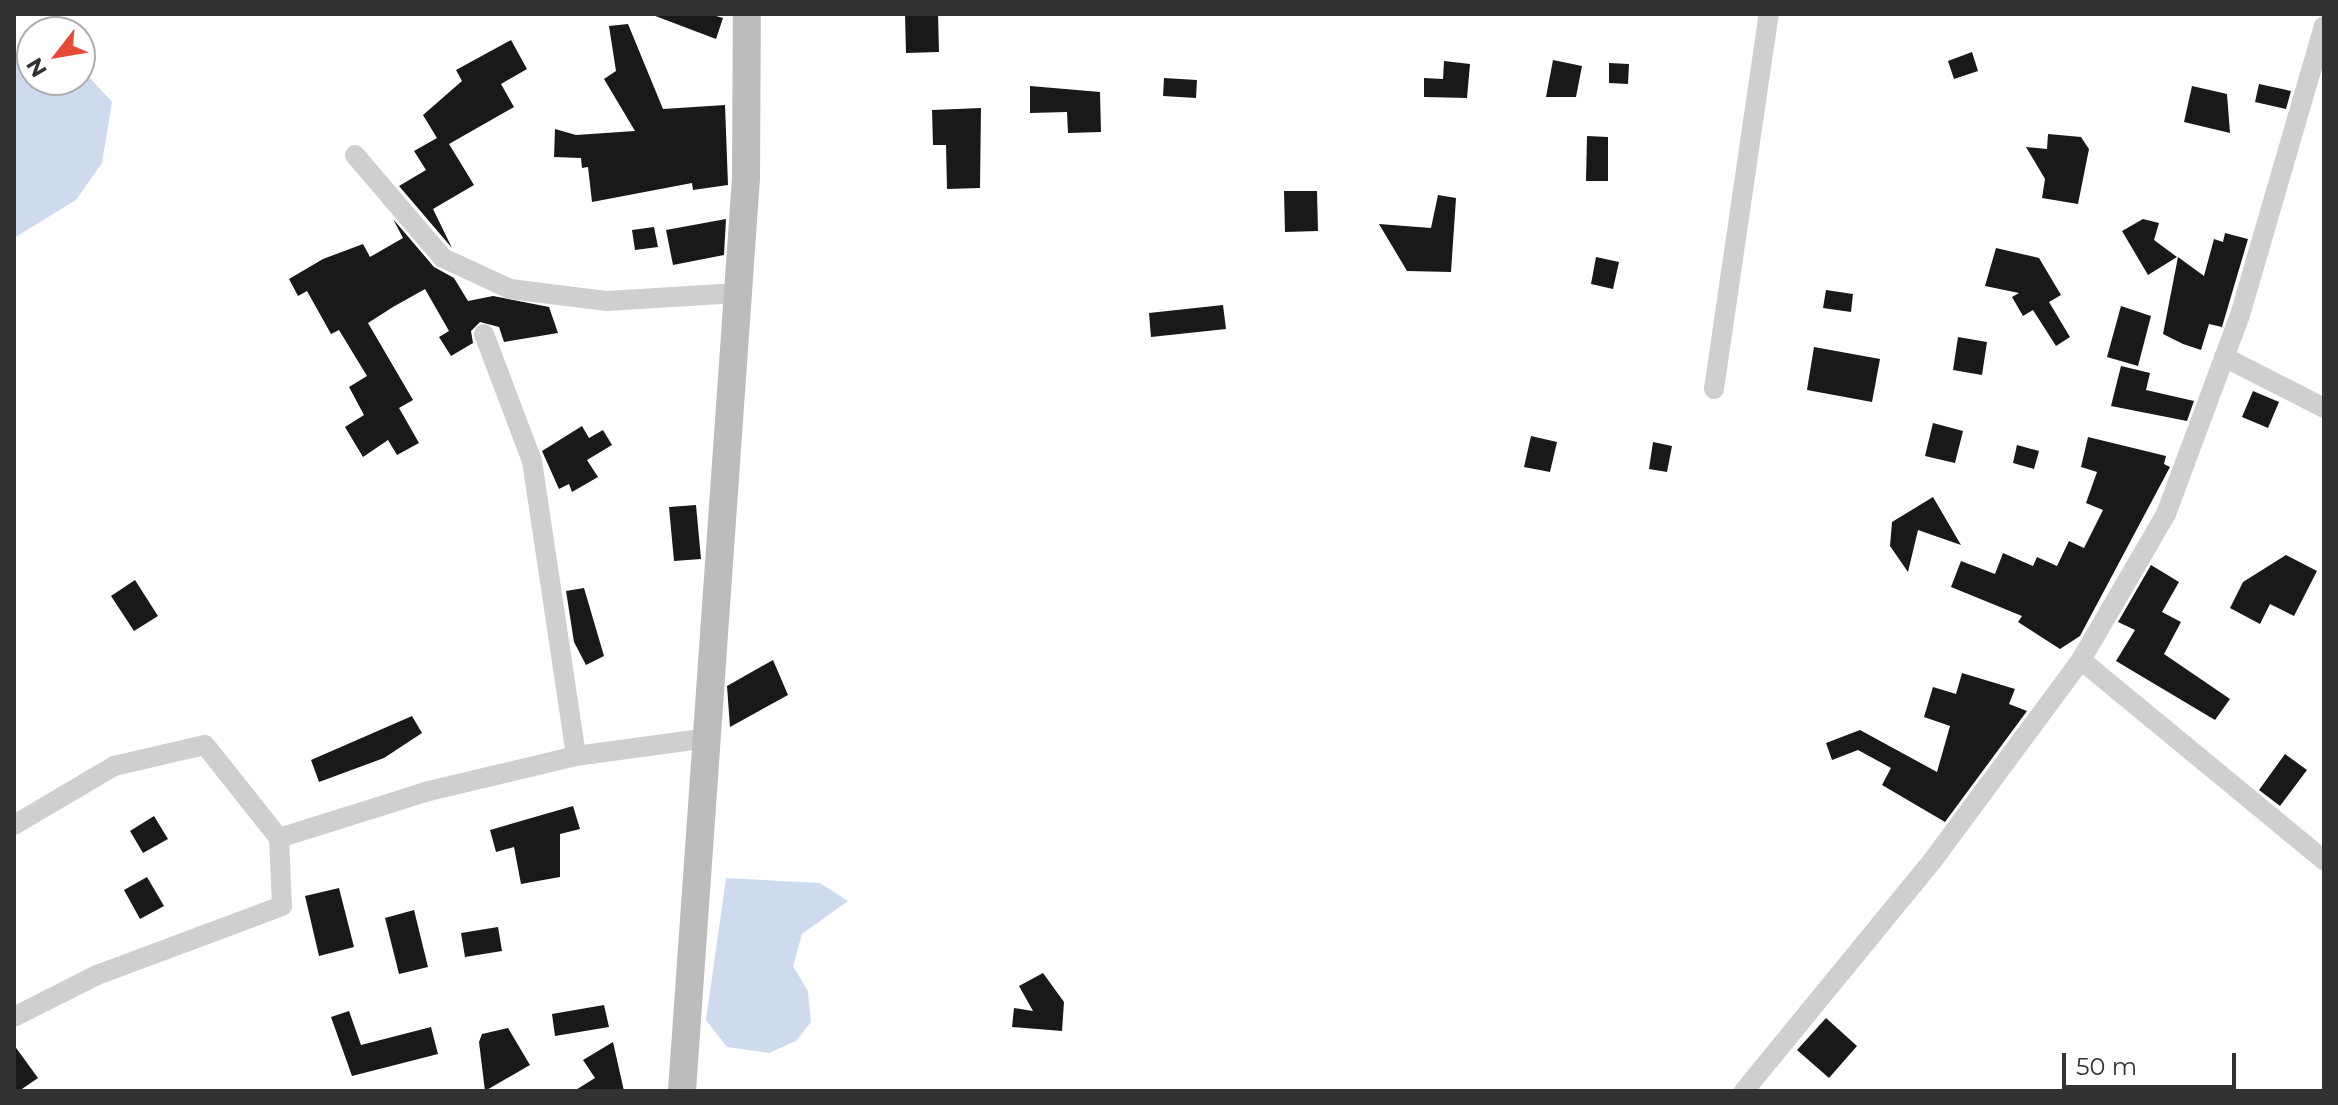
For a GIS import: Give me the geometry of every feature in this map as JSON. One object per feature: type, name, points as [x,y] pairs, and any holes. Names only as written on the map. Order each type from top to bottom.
[{"type":"street","points":[[682,1091],[738,293],[747,14]]},
{"type":"street","points":[[1714,389],[1769,14]]},
{"type":"street","points":[[1744,1091],[1933,860],[2081,660],[2166,514],[2224,357],[2324,26]]},
{"type":"street","points":[[355,155],[443,258],[510,289],[607,301],[738,293]]},
{"type":"street","points":[[484,334],[532,461],[576,756]]},
{"type":"street","points":[[2224,357],[2324,408]]},
{"type":"street","points":[[2081,660],[2324,860]]},
{"type":"street","points":[[279,838],[429,791],[576,756],[707,738]]},
{"type":"street","points":[[14,825],[114,766],[205,745],[279,838],[282,906],[97,975],[14,1017]]},
{"type":"water","points":[[14,54],[16,96],[96,96],[96,84],[112,102],[102,163],[76,200],[14,238]]},
{"type":"water","points":[[726,878],[820,883],[848,901],[802,934],[793,966],[808,991],[811,1022],[796,1041],[769,1053],[727,1047],[706,1020]]},
{"type":"building","points":[[650,14],[709,14],[723,18],[716,39]]},
{"type":"building","points":[[905,14],[938,14],[939,52],[906,53]]},
{"type":"building","points":[[628,24],[663,109],[725,105],[728,185],[693,190],[692,183],[592,202],[588,167],[582,168],[581,158],[554,157],[555,129],[576,135],[635,131],[604,79],[616,71],[609,26]]},
{"type":"building","points":[[511,40],[527,69],[501,84],[514,107],[449,144],[474,185],[433,209],[452,248],[399,186],[426,170],[414,151],[437,138],[423,115],[462,81],[456,70]]},
{"type":"building","points":[[1972,52],[1978,71],[1954,79],[1948,61]]},
{"type":"building","points":[[1553,60],[1582,66],[1576,97],[1546,97]]},
{"type":"building","points":[[1444,61],[1470,64],[1467,98],[1424,97],[1424,78],[1443,79]]},
{"type":"building","points":[[1609,63],[1629,64],[1628,84],[1609,83]]},
{"type":"building","points":[[1164,78],[1197,80],[1196,98],[1163,96]]},
{"type":"building","points":[[2259,84],[2291,91],[2286,109],[2255,102]]},
{"type":"building","points":[[1030,86],[1100,92],[1101,132],[1068,133],[1067,112],[1030,113]]},
{"type":"building","points":[[2192,86],[2227,94],[2230,133],[2184,122]]},
{"type":"building","points":[[981,108],[980,188],[947,189],[946,145],[933,145],[932,110]]},
{"type":"building","points":[[2048,134],[2081,137],[2089,149],[2078,204],[2042,198],[2045,179],[2026,147],[2047,149]]},
{"type":"building","points":[[1587,136],[1608,137],[1608,181],[1586,181]]},
{"type":"building","points":[[1284,191],[1317,191],[1318,231],[1285,232]]},
{"type":"building","points":[[1438,195],[1456,198],[1451,272],[1407,271],[1379,224],[1431,228]]},
{"type":"building","points":[[393,219],[434,267],[454,278],[468,301],[493,296],[549,307],[558,333],[504,342],[499,327],[480,322],[471,331],[473,343],[451,356],[439,337],[449,331],[425,289],[393,307],[368,323],[413,400],[399,408],[419,443],[397,455],[388,440],[363,457],[345,427],[364,415],[349,387],[367,376],[339,330],[331,334],[307,291],[298,296],[289,279],[323,259],[363,244],[370,257],[403,238]]},
{"type":"building","points":[[726,219],[724,255],[673,265],[666,230]]},
{"type":"building","points":[[2143,219],[2159,223],[2154,240],[2177,257],[2148,275],[2122,231]]},
{"type":"building","points":[[654,227],[658,247],[635,250],[632,230]]},
{"type":"building","points":[[2225,233],[2248,239],[2222,327],[2209,324],[2201,350],[2163,334],[2178,257],[2204,276],[2214,239],[2223,242]]},
{"type":"building","points":[[1996,248],[2039,258],[2061,295],[2049,302],[2070,337],[2056,346],[2033,310],[2023,316],[2012,297],[2019,293],[1985,286]]},
{"type":"building","points":[[1596,257],[1619,262],[1613,289],[1591,284]]},
{"type":"building","points":[[1826,290],[1853,294],[1851,312],[1823,308]]},
{"type":"building","points":[[1223,305],[1226,329],[1151,337],[1149,313]]},
{"type":"building","points":[[2121,306],[2151,316],[2138,366],[2107,357]]},
{"type":"building","points":[[1958,337],[1987,342],[1982,375],[1953,370]]},
{"type":"building","points":[[1814,347],[1880,359],[1872,402],[1807,390]]},
{"type":"building","points":[[2121,366],[2150,373],[2146,390],[2194,401],[2187,421],[2111,406]]},
{"type":"building","points":[[2253,391],[2279,402],[2268,428],[2242,417]]},
{"type":"building","points":[[1933,423],[1963,431],[1955,463],[1925,456]]},
{"type":"building","points":[[582,426],[589,438],[603,430],[612,445],[587,460],[598,477],[572,492],[569,484],[559,489],[542,451]]},
{"type":"building","points":[[1531,436],[1557,442],[1550,472],[1524,467]]},
{"type":"building","points":[[2088,437],[2166,456],[2164,464],[2170,467],[2080,636],[2060,649],[2018,622],[2022,616],[1951,587],[1961,561],[1995,574],[2003,553],[2033,566],[2037,557],[2057,566],[2069,541],[2084,548],[2103,510],[2086,503],[2097,472],[2081,467]]},
{"type":"building","points":[[1653,442],[1672,446],[1667,472],[1649,469]]},
{"type":"building","points":[[2017,445],[2039,451],[2034,469],[2013,463]]},
{"type":"building","points":[[1933,497],[1961,545],[1918,530],[1908,572],[1890,546],[1892,522]]},
{"type":"building","points":[[696,505],[701,559],[674,561],[669,507]]},
{"type":"building","points":[[2286,555],[2317,571],[2294,616],[2270,604],[2260,624],[2230,608],[2243,582]]},
{"type":"building","points":[[2151,565],[2179,582],[2162,612],[2181,622],[2164,654],[2230,699],[2215,720],[2116,661],[2135,630],[2118,622]]},
{"type":"building","points":[[135,580],[158,616],[134,631],[111,596]]},
{"type":"building","points":[[584,588],[604,656],[586,665],[574,642],[566,591]]},
{"type":"building","points":[[773,660],[788,695],[730,727],[727,686]]},
{"type":"building","points":[[1962,673],[2015,689],[2009,704],[2027,711],[1945,822],[1882,785],[1891,768],[1858,750],[1832,760],[1826,743],[1860,730],[1937,772],[1950,726],[1924,717],[1933,687],[1956,694]]},
{"type":"building","points":[[412,716],[422,733],[384,758],[319,782],[311,760]]},
{"type":"building","points":[[2285,754],[2307,770],[2280,806],[2259,790]]},
{"type":"building","points":[[573,806],[580,829],[560,834],[560,877],[521,884],[514,847],[496,852],[490,830]]},
{"type":"building","points":[[154,816],[168,839],[143,853],[130,831]]},
{"type":"building","points":[[147,877],[164,906],[140,919],[124,890]]},
{"type":"building","points":[[339,888],[354,947],[319,956],[305,896]]},
{"type":"building","points":[[414,910],[428,967],[399,974],[385,918]]},
{"type":"building","points":[[498,927],[502,951],[465,957],[461,933]]},
{"type":"building","points":[[1043,973],[1064,1002],[1062,1031],[1012,1027],[1014,1008],[1033,1011],[1019,986]]},
{"type":"building","points":[[604,1005],[609,1027],[555,1036],[552,1014]]},
{"type":"building","points":[[349,1011],[361,1045],[431,1027],[438,1054],[352,1076],[331,1017]]},
{"type":"building","points":[[1826,1018],[1857,1046],[1829,1078],[1797,1050]]},
{"type":"building","points":[[508,1028],[530,1065],[485,1091],[479,1042],[482,1034]]},
{"type":"building","points":[[613,1042],[624,1091],[574,1091],[595,1078],[583,1060]]},
{"type":"building","points":[[14,1045],[38,1078],[19,1091],[14,1091]]}]
